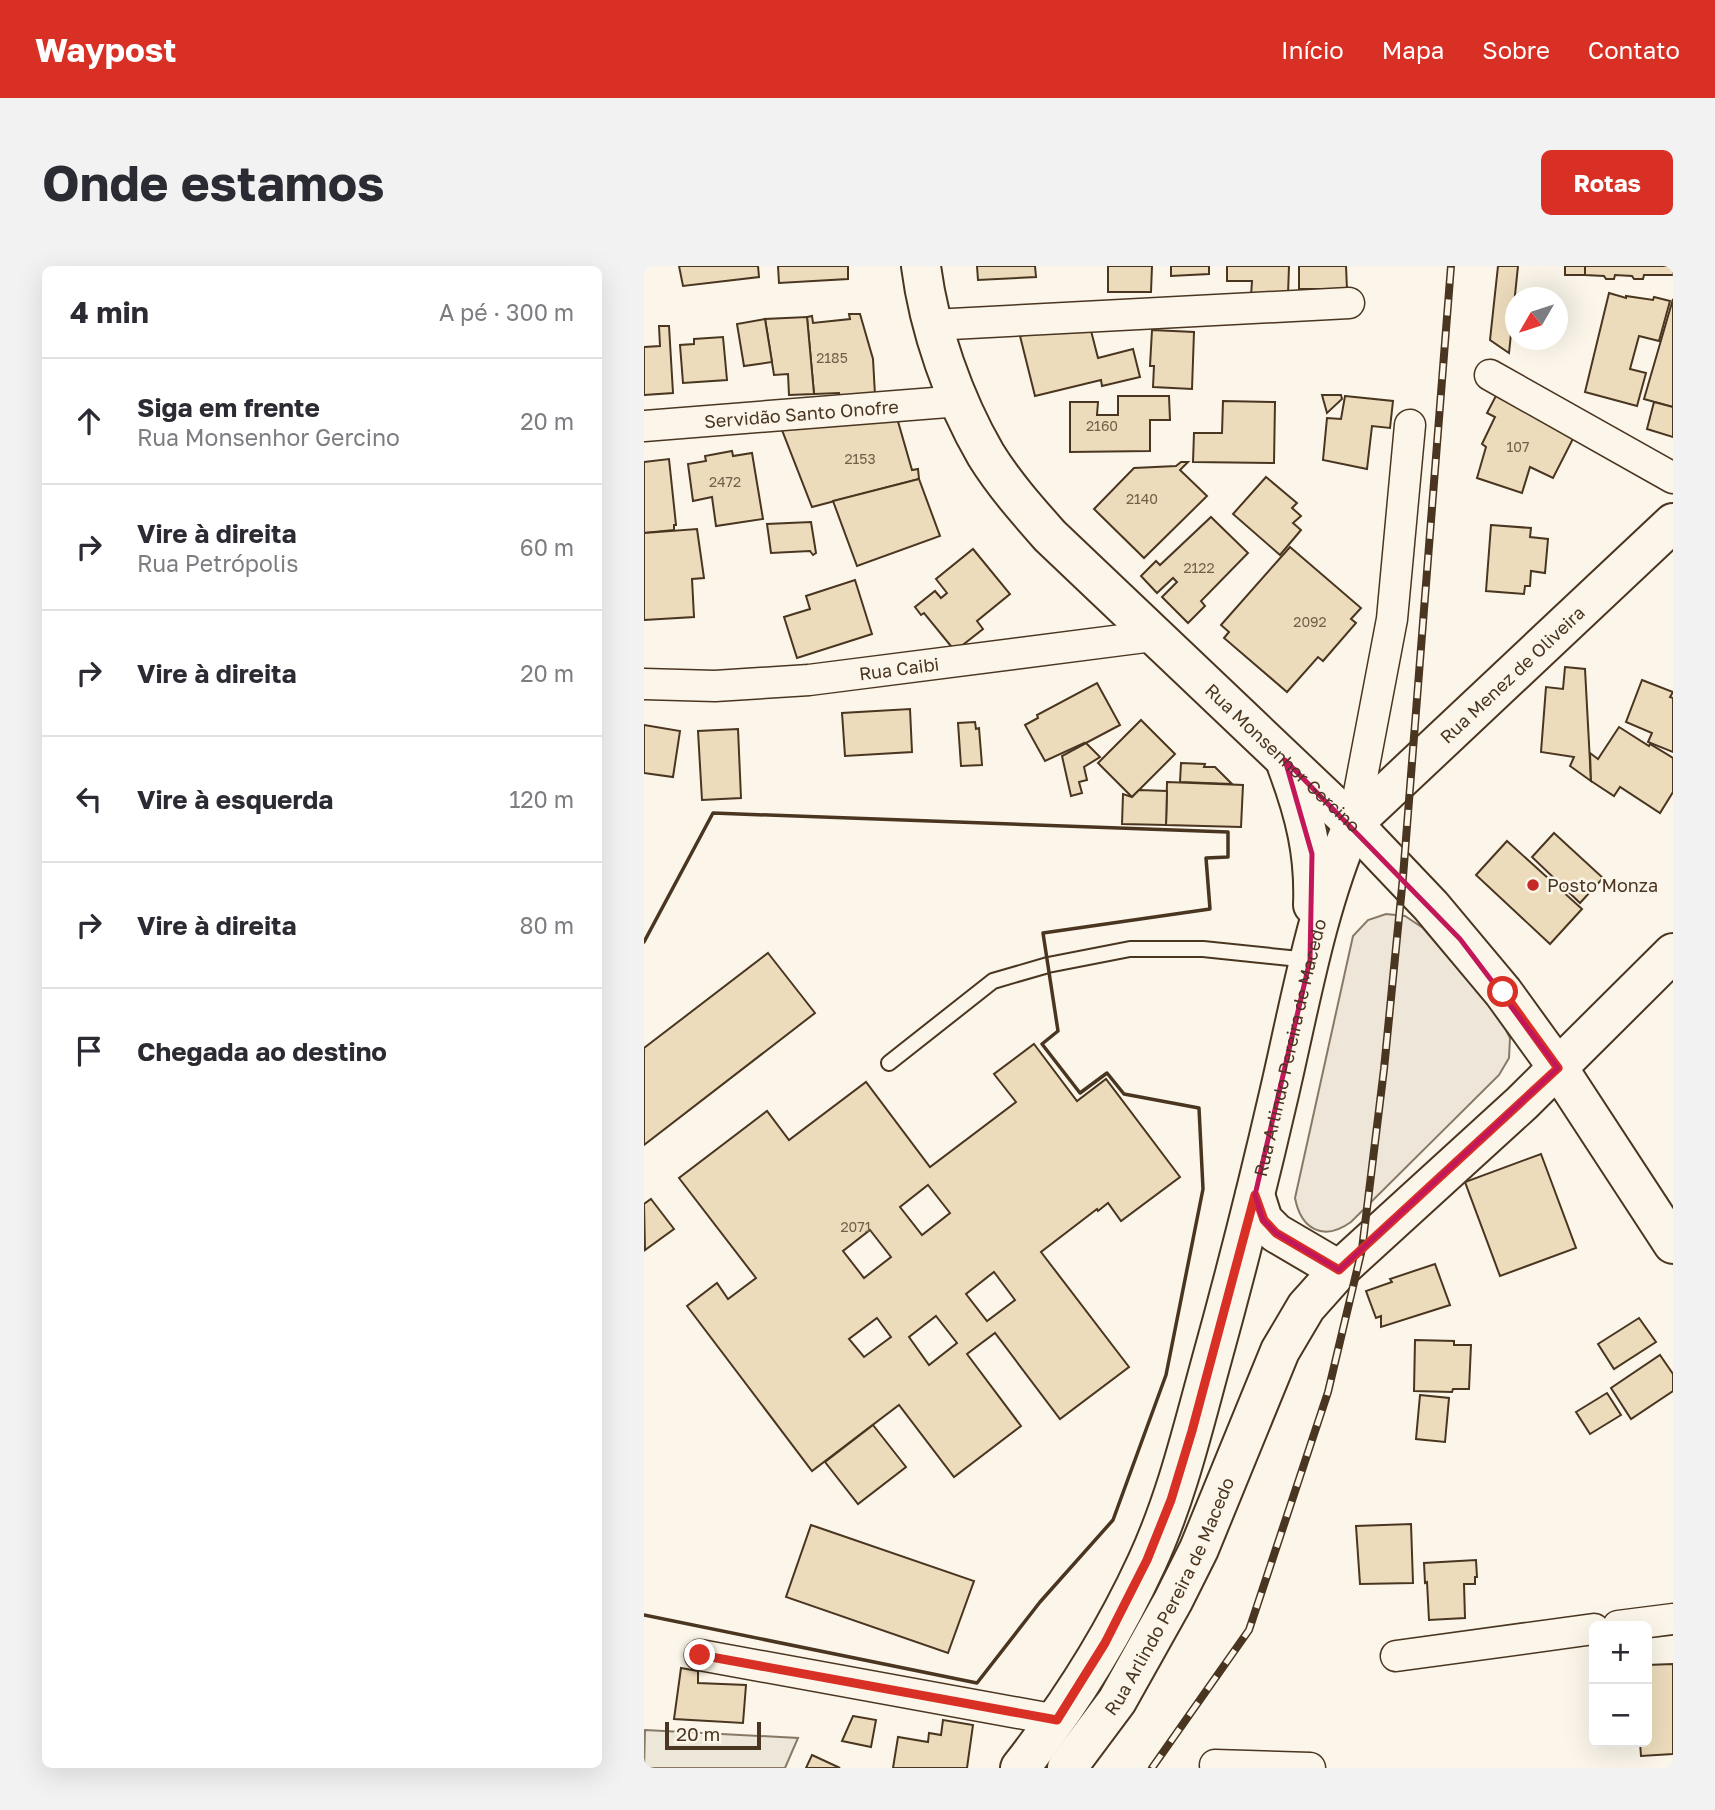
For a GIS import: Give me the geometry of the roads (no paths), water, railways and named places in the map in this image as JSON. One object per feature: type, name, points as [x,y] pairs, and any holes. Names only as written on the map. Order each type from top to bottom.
[{"type":"main road","name":"Rua Monsenhor Gercino","points":[[921,266],[932,325],[960,401],[986,455],[1016,497],[1050,536],[1153,636],[1353,824],[1460,939],[1503,992],[1558,1068],[1673,1244]]},
{"type":"main road","name":"Rua Menez de Oliveira","points":[[1353,824],[1673,523]]},
{"type":"main road","points":[[1285,760],[1304,811],[1312,854],[1314,891],[1310,960]]},
{"type":"main road","name":"Rua Arlindo Pereira de Macedo","points":[[1020,1768],[1057,1720],[1105,1643],[1147,1560],[1171,1500],[1255,1195],[1310,960],[1340,853],[1353,824]]},
{"type":"main road","name":"Rua Arlindo Pereira de Macedo","points":[[1067,1768],[1117,1700],[1149,1646],[1199,1549],[1280,1351],[1306,1307],[1339,1270],[1558,1068],[1673,953]]},
{"type":"main road","points":[[1255,1195],[1264,1220],[1276,1233],[1339,1270]]},
{"type":"street","points":[[932,325],[1349,303]]},
{"type":"street","points":[[1490,375],[1673,478]]},
{"type":"street","name":"Servidão Santo Onofre","points":[[644,426],[960,401]]},
{"type":"street","points":[[1353,824],[1392,619],[1410,425]]},
{"type":"street","name":"Rua Caibi","points":[[644,684],[715,686],[809,680],[1153,636]]},
{"type":"street","points":[[1652,1622],[1673,1619]]},
{"type":"street","points":[[1396,1656],[1589,1630]]},
{"type":"street","points":[[700,1655],[1057,1720]]},
{"type":"street","points":[[1215,1765],[1310,1768]]},
{"type":"lane","points":[[889,1063],[993,981],[1048,965],[1130,949],[1203,949],[1310,960]]},
{"type":"railway","points":[[1152,1768],[1249,1630],[1328,1392],[1362,1249],[1384,1069],[1403,877],[1451,266]]},
{"type":"place","name":"Posto Monza","points":[[1533,885]]}]
